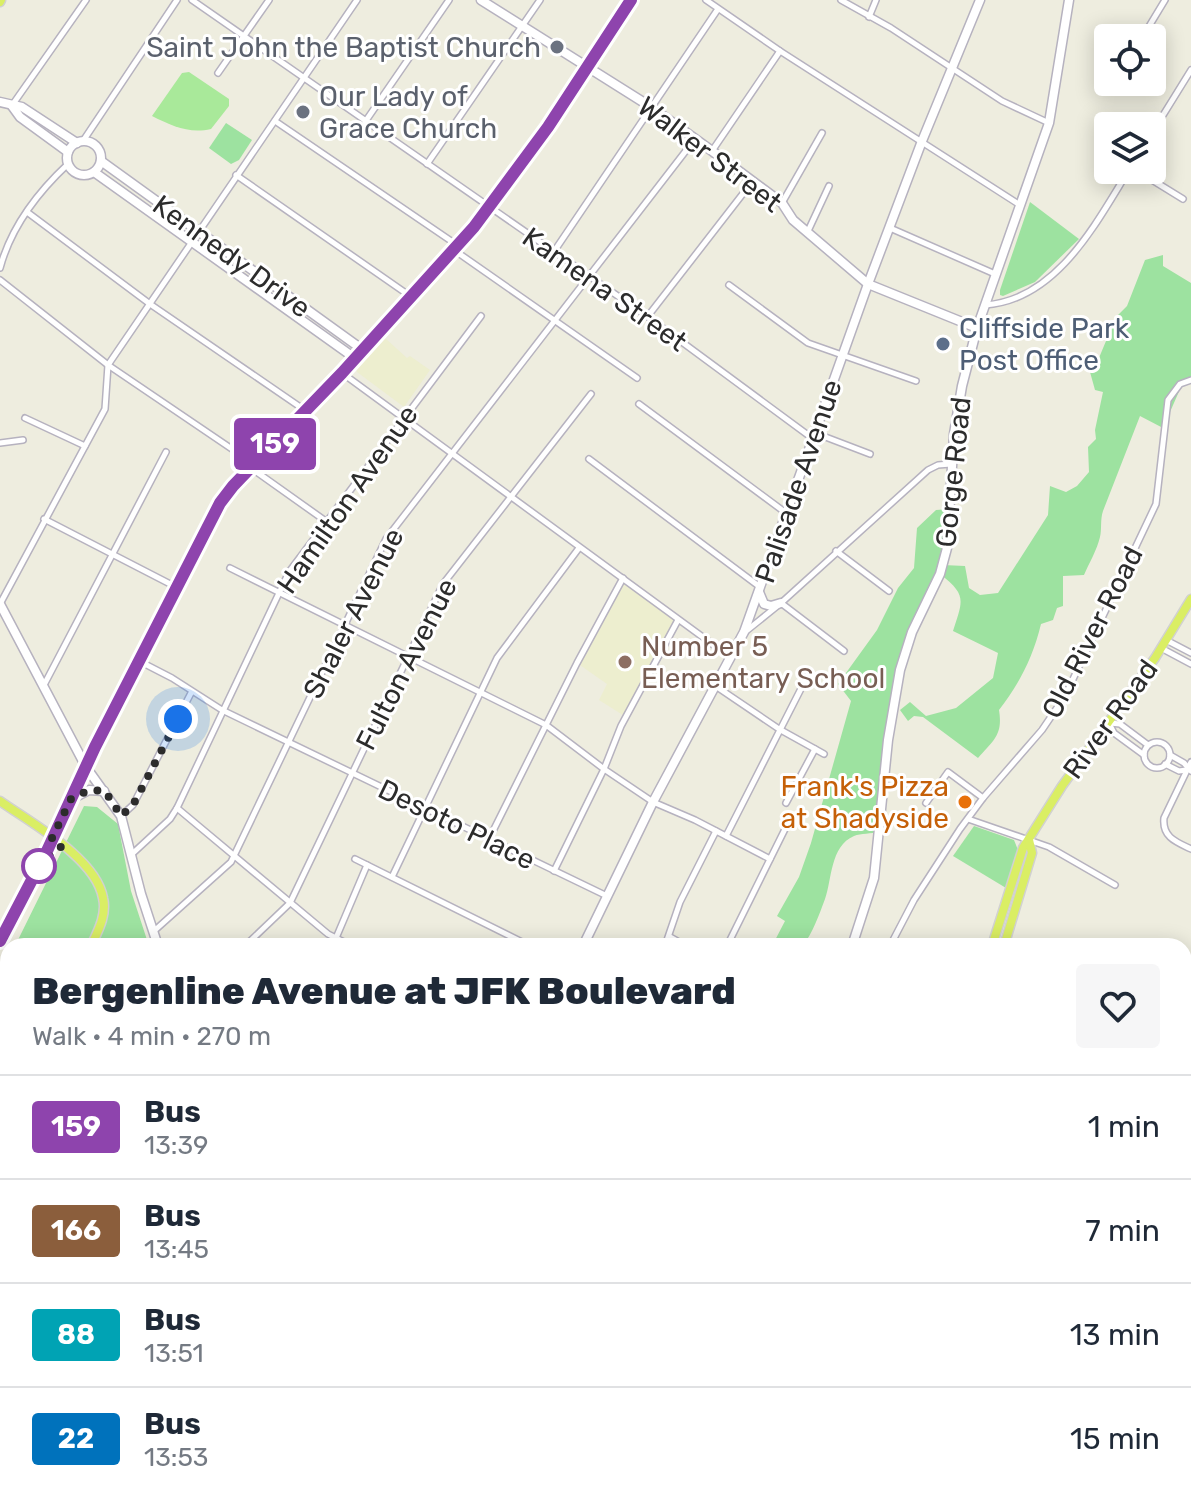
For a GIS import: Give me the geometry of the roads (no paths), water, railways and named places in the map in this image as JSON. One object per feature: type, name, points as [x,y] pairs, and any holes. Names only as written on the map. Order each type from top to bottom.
[{"type":"main road","name":"Walker Street","points":[[481,0],[651,107],[753,181],[782,203],[793,220],[868,284],[977,328]]},
{"type":"main road","points":[[2,938],[220,503],[356,359],[490,208],[548,127],[631,0]]},
{"type":"main road","name":"Palisade Avenue","points":[[587,938],[653,802],[744,632],[868,284],[980,0]]},
{"type":"main road","name":"Gorge Road","points":[[855,938],[874,878],[888,740],[900,670],[912,632],[940,574],[947,548],[951,464],[962,386],[977,328],[1049,123],[1069,0]]},
{"type":"main road","points":[[0,102],[22,107],[80,142],[95,145],[101,161],[94,172],[82,175],[71,170],[68,152]]},
{"type":"main road","points":[[12,106],[20,117],[68,152]]},
{"type":"main road","points":[[68,152],[80,142]]},
{"type":"main road","name":"Kennedy Drive","points":[[101,161],[281,292],[356,359]]},
{"type":"main road","name":"Kennedy Drive","points":[[94,172],[275,300],[363,350]]},
{"type":"main road","points":[[240,274],[245,266]]},
{"type":"main road","points":[[275,300],[281,292]]},
{"type":"main road","points":[[760,590],[764,604],[771,606],[781,603]]},
{"type":"main road","name":"River Road","points":[[995,938],[1023,848],[1048,806],[1164,644],[1191,599]]},
{"type":"main road","points":[[0,604],[86,767],[121,816],[155,938]]},
{"type":"main road","points":[[71,799],[89,790],[105,791]]},
{"type":"main road","points":[[0,801],[89,869],[101,890],[103,914],[94,938]]},
{"type":"main road","name":"River Road","points":[[1006,938],[1032,853],[1029,840]]},
{"type":"street","points":[[12,106],[86,0]]},
{"type":"street","points":[[80,142],[177,0]]},
{"type":"street","name":"Kamena Street","points":[[192,0],[814,436],[870,454]]},
{"type":"street","points":[[218,73],[269,0]]},
{"type":"street","points":[[0,604],[105,409],[108,365],[357,0]]},
{"type":"street","points":[[365,122],[449,0]]},
{"type":"street","points":[[427,164],[540,0]]},
{"type":"street","points":[[706,0],[1021,206]]},
{"type":"street","points":[[841,0],[891,28],[1014,107],[1049,123]]},
{"type":"street","points":[[869,17],[876,0]]},
{"type":"street","points":[[1150,24],[1165,0]]},
{"type":"street","points":[[553,253],[718,9]]},
{"type":"street","points":[[712,151],[780,51]]},
{"type":"street","points":[[1165,112],[1191,70]]},
{"type":"street","points":[[275,121],[637,378]]},
{"type":"street","points":[[782,203],[822,133]]},
{"type":"street","name":"Shaler Avenue","points":[[153,932],[215,877],[234,855],[386,539],[695,139]]},
{"type":"street","points":[[0,268],[7,241],[50,181],[68,164]]},
{"type":"street","points":[[236,175],[410,296]]},
{"type":"street","points":[[648,317],[753,181]]},
{"type":"street","points":[[985,305],[1007,301],[1033,289],[1057,269],[1085,241],[1120,184]]},
{"type":"street","points":[[1159,184],[1183,199]]},
{"type":"street","points":[[807,232],[829,186]]},
{"type":"street","points":[[27,212],[150,304],[306,411]]},
{"type":"street","points":[[890,228],[996,274]]},
{"type":"street","points":[[0,280],[108,365],[327,522]]},
{"type":"street","points":[[729,285],[808,343],[916,381]]},
{"type":"street","name":"Hamilton Avenue","points":[[132,854],[170,819],[177,808],[289,572],[481,316]]},
{"type":"street","points":[[342,373],[730,657]]},
{"type":"street","name":"Old River Road","points":[[894,938],[914,900],[968,819],[1042,730],[1065,696],[1156,504],[1168,400],[1180,384],[1191,380]]},
{"type":"street","name":"Fulton Avenue","points":[[253,938],[290,903],[443,584],[591,394]]},
{"type":"street","points":[[639,404],[786,513]]},
{"type":"street","points":[[25,418],[85,446]]},
{"type":"street","points":[[0,443],[23,440]]},
{"type":"street","points":[[43,686],[166,452]]},
{"type":"street","points":[[589,459],[760,590]]},
{"type":"street","points":[[744,632],[781,603],[928,470],[951,464]]},
{"type":"street","points":[[44,519],[177,587]]},
{"type":"street","points":[[392,877],[506,642],[579,548]]},
{"type":"street","points":[[836,551],[889,591]]},
{"type":"street","points":[[230,568],[546,725],[653,802],[770,859]]},
{"type":"street","points":[[489,839],[623,578]]},
{"type":"street","points":[[781,603],[844,651]]},
{"type":"street","points":[[554,871],[604,769],[621,726],[678,620]]},
{"type":"street","points":[[1164,644],[1189,652],[1191,643]]},
{"type":"street","points":[[1164,644],[1191,664]]},
{"type":"street","name":"Desoto Place","points":[[139,661],[222,710],[607,896]]},
{"type":"street","points":[[726,836],[808,675]]},
{"type":"street","points":[[714,685],[779,729],[824,754]]},
{"type":"street","points":[[121,816],[133,805],[191,692]]},
{"type":"street","points":[[1109,723],[1120,724],[1148,745]]},
{"type":"street","points":[[1109,723],[1114,733],[1144,755],[1152,766],[1165,764],[1179,771],[1189,770]]},
{"type":"street","points":[[1144,755],[1148,745],[1156,742],[1164,744],[1170,755],[1189,770]]},
{"type":"street","points":[[786,803],[815,749]]},
{"type":"street","points":[[1165,764],[1170,755]]},
{"type":"street","points":[[1191,762],[1164,818],[1163,828],[1175,842],[1191,849]]},
{"type":"street","points":[[926,803],[948,772],[983,798]]},
{"type":"street","points":[[177,808],[336,938],[367,865]]},
{"type":"street","points":[[731,938],[790,819]]},
{"type":"street","points":[[968,819],[1059,852],[1115,885]]},
{"type":"street","points":[[670,937],[680,902],[716,831]]},
{"type":"street","points":[[355,859],[514,938]]},
{"type":"place","name":"Saint John the Baptist Church","points":[[557,47]]},
{"type":"place","name":"Our Lady of Grace Church","points":[[303,112]]},
{"type":"place","name":"Cliffside Park Post Office","points":[[943,344]]},
{"type":"place","name":"Number 5 Elementary School","points":[[625,662]]},
{"type":"place","name":"Frank's Pizza at Shadyside","points":[[965,802]]}]
